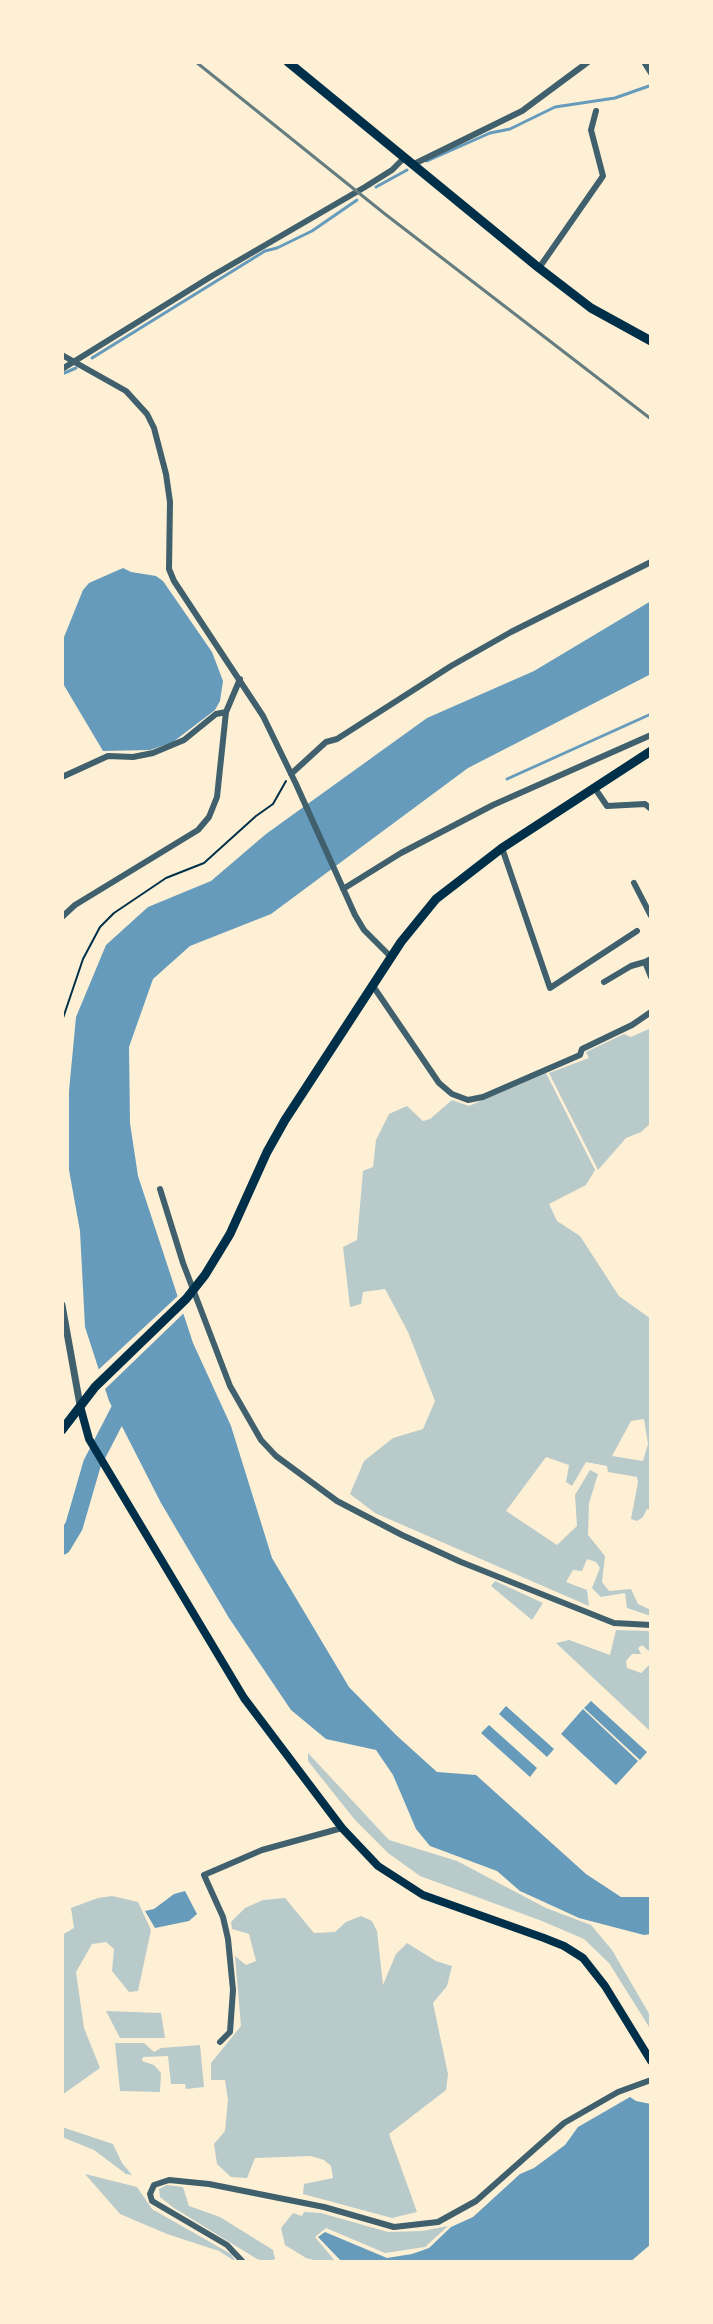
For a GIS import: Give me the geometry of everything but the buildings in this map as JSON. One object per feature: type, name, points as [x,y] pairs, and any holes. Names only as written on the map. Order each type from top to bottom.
[{"type":"main road","points":[[288,62],[591,308],[651,341]]},
{"type":"main road","points":[[62,1430],[95,1387],[194,1290],[230,1234],[285,1120],[391,957],[436,899],[502,848],[651,751]]},
{"type":"main road","points":[[80,1405],[82,1420],[94,1447],[244,1698],[342,1828],[378,1866],[423,1895],[544,1938],[583,1958],[605,1986],[651,2061]]},
{"type":"street","points":[[299,71],[306,62]]},
{"type":"street","points":[[414,164],[522,111],[588,62]]},
{"type":"street","points":[[644,62],[651,73]]},
{"type":"street","points":[[539,268],[603,176],[591,130],[596,111]]},
{"type":"street","points":[[62,369],[212,276],[365,187],[392,170],[404,158]]},
{"type":"street","points":[[62,355],[126,391],[147,414],[154,428],[170,502],[171,575],[263,716],[364,930],[391,957]]},
{"type":"street","points":[[291,774],[326,742],[337,739],[451,666],[511,632],[651,562]]},
{"type":"street","points":[[62,917],[75,905],[198,830],[209,817],[217,797],[226,712],[240,679]]},
{"type":"street","points":[[62,777],[99,758],[153,753],[184,740],[216,714],[226,712]]},
{"type":"street","points":[[342,887],[493,805],[651,735]]},
{"type":"street","points":[[594,787],[607,806],[645,804],[651,809]]},
{"type":"street","points":[[502,848],[550,988],[637,931]]},
{"type":"street","points":[[634,883],[651,916]]},
{"type":"street","points":[[604,982],[648,960],[651,977]]},
{"type":"street","points":[[373,986],[439,1083],[452,1094],[468,1100],[483,1097],[580,1055],[582,1049],[632,1025],[651,1012]]},
{"type":"street","points":[[160,1189],[183,1263],[230,1386],[261,1440],[276,1456],[337,1501],[425,1546],[614,1623],[651,1625]]},
{"type":"street","points":[[62,1305],[80,1405]]},
{"type":"street","points":[[220,2042],[230,2032],[233,1990],[223,1917],[204,1875],[262,1850],[342,1828]]},
{"type":"street","points":[[243,2262],[227,2245],[152,2201],[150,2194],[154,2185],[169,2180],[209,2184],[324,2207],[394,2227],[438,2222],[476,2201],[564,2123],[618,2092],[651,2080]]},
{"type":"path","points":[[62,1021],[83,959],[100,927],[114,913],[166,878],[204,863],[273,804],[291,774]]},
{"type":"shaded area","points":[[651,1028],[651,1123],[641,1132],[626,1138],[598,1170],[549,1073],[589,1058],[586,1052],[624,1034],[631,1037]]},
{"type":"shaded area","points":[[546,1073],[595,1170],[586,1185],[549,1204],[557,1221],[580,1236],[619,1296],[651,1319],[651,1510],[647,1509],[637,1521],[631,1519],[637,1477],[608,1472],[607,1466],[586,1462],[572,1486],[566,1482],[569,1465],[546,1457],[506,1511],[557,1545],[577,1526],[575,1495],[590,1470],[598,1474],[589,1503],[588,1535],[605,1556],[602,1582],[609,1591],[631,1589],[638,1604],[651,1610],[651,1616],[627,1608],[625,1593],[601,1597],[592,1588],[600,1568],[596,1562],[587,1559],[582,1571],[573,1570],[566,1582],[587,1590],[589,1606],[375,1513],[350,1494],[364,1461],[393,1438],[423,1429],[435,1401],[408,1332],[385,1289],[363,1292],[361,1304],[350,1307],[343,1247],[357,1240],[363,1171],[373,1167],[376,1140],[389,1114],[407,1106],[423,1121],[430,1119],[452,1100],[469,1106]],"holes":[[[644,1419],[648,1444],[643,1461],[612,1456],[631,1421]]]},
{"type":"shaded area","points":[[495,1581],[543,1603],[532,1620],[491,1586]]},
{"type":"shaded area","points":[[616,1630],[651,1633],[651,1653],[642,1645],[638,1648],[641,1654],[632,1654],[626,1661],[627,1668],[641,1673],[651,1663],[651,1732],[556,1643],[569,1640],[610,1655]]},
{"type":"shaded area","points":[[308,1753],[389,1840],[457,1861],[546,1908],[591,1925],[612,1950],[651,2017],[651,2030],[609,1963],[584,1939],[420,1876],[388,1853],[355,1820],[308,1761]]},
{"type":"shaded area","points":[[112,1896],[138,1902],[151,1930],[138,1991],[129,1992],[112,1971],[114,1949],[106,1942],[92,1944],[76,1972],[84,2028],[100,2068],[62,2095],[62,1935],[74,1928],[71,1908]]},
{"type":"shaded area","points":[[285,1898],[314,1933],[335,1932],[346,1922],[361,1916],[372,1921],[377,1931],[383,1985],[396,1954],[407,1943],[436,1961],[452,1966],[447,1986],[433,2003],[448,2074],[446,2090],[389,2134],[417,2212],[392,2218],[303,2194],[304,2184],[333,2178],[331,2166],[311,2156],[255,2158],[247,2178],[231,2177],[217,2164],[214,2144],[225,2131],[228,2100],[225,2080],[211,2080],[211,2063],[241,2026],[235,1956],[246,1965],[256,1961],[249,1934],[232,1929],[231,1922],[245,1908],[263,1900]]},
{"type":"shaded area","points":[[106,2011],[161,2013],[165,2038],[120,2038]]},
{"type":"shaded area","points":[[115,2043],[144,2043],[154,2052],[161,2048],[200,2045],[204,2087],[186,2089],[185,2084],[171,2084],[168,2056],[143,2057],[142,2061],[154,2065],[161,2073],[160,2092],[120,2091]]},
{"type":"shaded area","points":[[62,2127],[113,2144],[132,2175],[126,2174],[94,2150],[62,2137]]},
{"type":"shaded area","points":[[85,2174],[137,2187],[152,2209],[231,2254],[236,2262],[219,2251],[120,2214]]},
{"type":"shaded area","points":[[167,2185],[183,2187],[189,2206],[220,2217],[273,2250],[275,2259],[267,2262],[257,2259],[174,2208],[160,2197],[159,2189]]},
{"type":"shaded area","points":[[304,2212],[321,2213],[388,2232],[448,2226],[425,2247],[385,2253],[326,2228],[315,2237],[336,2262],[322,2262],[306,2258],[285,2245],[281,2228],[293,2213],[302,2216]]},
{"type":"water","points":[[123,568],[156,576],[163,581],[212,652],[223,681],[220,701],[215,710],[173,742],[150,750],[103,751],[62,682],[62,642],[83,590],[89,583]]},
{"type":"water","points":[[651,601],[651,674],[468,768],[271,914],[190,946],[153,979],[129,1047],[130,1123],[138,1176],[193,1343],[231,1426],[272,1558],[349,1687],[396,1735],[437,1772],[476,1775],[586,1874],[621,1897],[651,1897],[651,1934],[644,1935],[579,1918],[520,1891],[497,1871],[430,1846],[416,1829],[393,1775],[376,1750],[326,1739],[291,1710],[229,1618],[161,1503],[109,1401],[85,1327],[80,1231],[69,1170],[69,1091],[76,1017],[106,945],[148,907],[211,881],[266,834],[427,718],[534,671]]},
{"type":"water","points":[[591,1701],[647,1752],[640,1760],[584,1708]]},
{"type":"water","points":[[506,1706],[554,1749],[547,1757],[499,1714]]},
{"type":"water","points":[[583,1709],[638,1761],[616,1785],[561,1734]]},
{"type":"water","points":[[489,1725],[537,1768],[530,1777],[481,1733]]},
{"type":"water","points":[[185,1891],[197,1914],[189,1921],[155,1928],[145,1911]]},
{"type":"water","points":[[630,2097],[651,2104],[651,2244],[630,2262],[342,2262],[318,2237],[325,2232],[387,2258],[429,2248],[451,2227],[473,2217],[520,2174],[534,2168],[565,2145],[578,2127]]},
{"type":"pier","points":[[180,1294],[187,1310],[102,1392],[96,1372]]},
{"type":"waterway","points":[[427,161],[490,133],[510,129],[555,107],[615,98],[649,86]]},
{"type":"waterway","points":[[376,187],[407,170]]},
{"type":"waterway","points":[[92,358],[265,251],[312,231],[357,200]]},
{"type":"waterway","points":[[62,374],[76,368]]},
{"type":"waterway","points":[[507,779],[651,714]]},
{"type":"waterway","points":[[62,1546],[74,1526],[92,1464],[124,1402],[131,1398]]},
{"type":"railway","points":[[196,62],[385,214],[651,419]]}]
